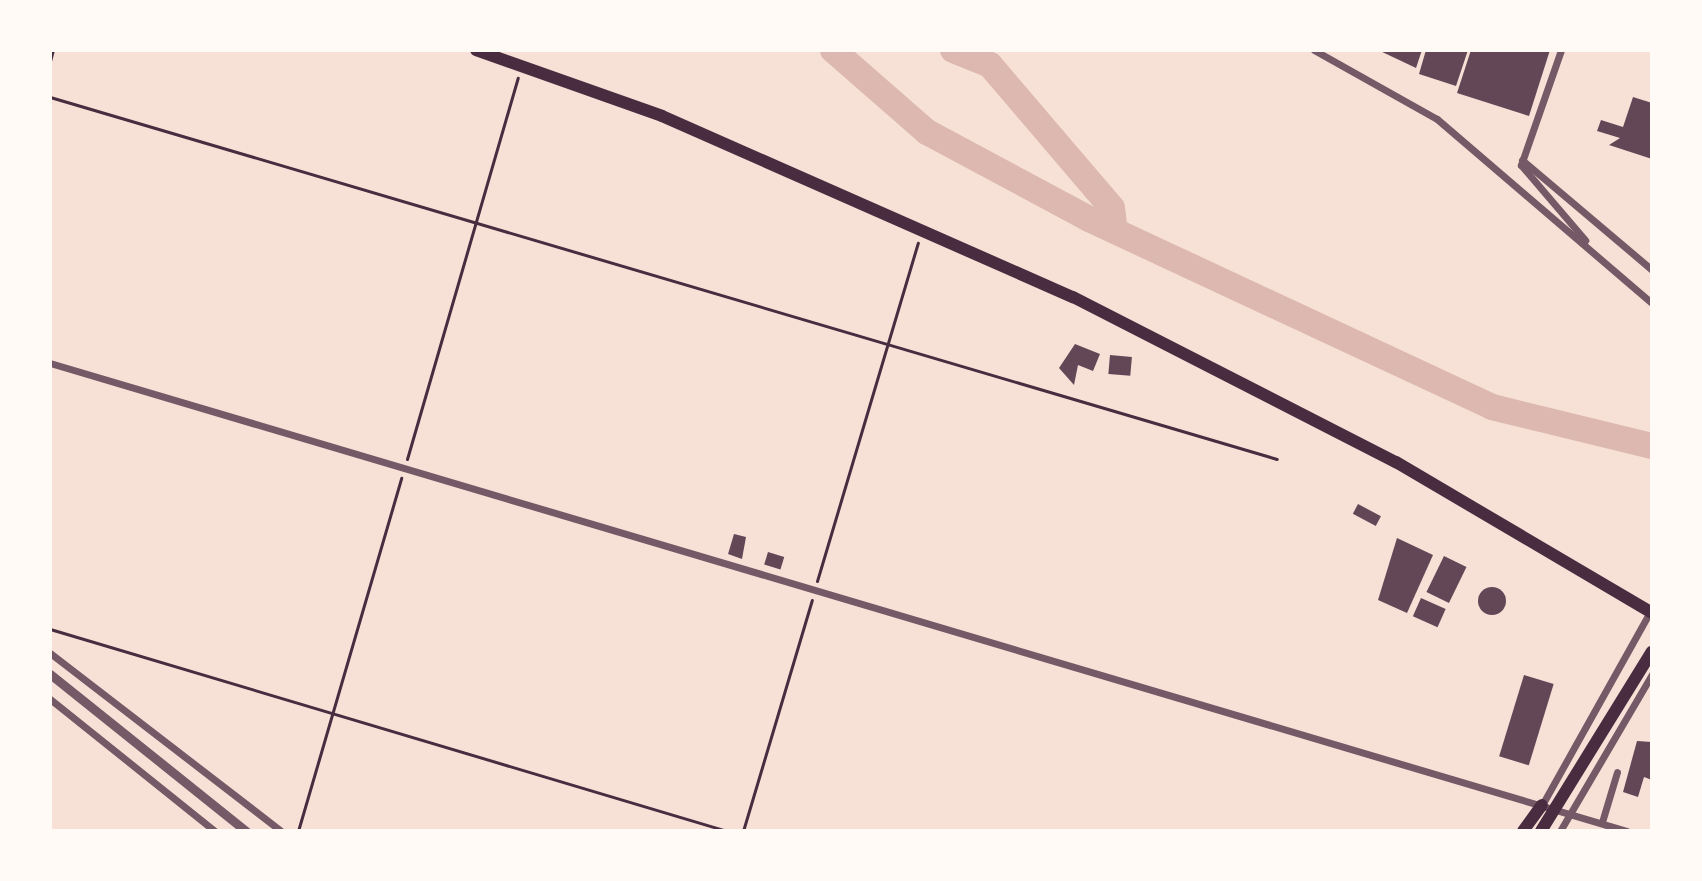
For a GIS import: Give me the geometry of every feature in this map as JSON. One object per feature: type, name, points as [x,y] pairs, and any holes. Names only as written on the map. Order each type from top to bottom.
[{"type":"main road","points":[[476,50],[523,64],[922,228],[1396,462],[1651,612]]},
{"type":"main road","points":[[1541,831],[1652,651]]},
{"type":"main road","points":[[1523,831],[1542,805]]},
{"type":"street","points":[[1314,50],[1437,119],[1652,303]]},
{"type":"street","points":[[1522,160],[1561,50]]},
{"type":"street","points":[[1522,160],[1591,248]]},
{"type":"street","points":[[1522,160],[1652,270]]},
{"type":"street","points":[[50,363],[1627,831]]},
{"type":"street","points":[[1542,805],[1651,612]]},
{"type":"street","points":[[50,653],[281,831]]},
{"type":"street","points":[[50,674],[246,831]]},
{"type":"street","points":[[1560,831],[1652,674]]},
{"type":"street","points":[[50,699],[215,831]]},
{"type":"street","points":[[1603,825],[1617,772]]},
{"type":"path","points":[[50,61],[53,50]]},
{"type":"path","points":[[298,831],[523,64]]},
{"type":"path","points":[[50,97],[1277,459]]},
{"type":"path","points":[[743,831],[922,228]]},
{"type":"path","points":[[50,629],[727,831]]},
{"type":"building","points":[[1378,50],[1422,50],[1416,68]]},
{"type":"building","points":[[1426,50],[1468,50],[1456,86],[1419,74]]},
{"type":"building","points":[[1471,50],[1550,50],[1529,116],[1457,93]]},
{"type":"building","points":[[1633,97],[1652,103],[1652,159],[1609,145],[1620,138],[1597,131],[1601,120],[1623,127]]},
{"type":"building","points":[[1075,344],[1100,354],[1093,371],[1078,365],[1074,385],[1059,368]]},
{"type":"building","points":[[1110,355],[1132,357],[1130,376],[1108,374]]},
{"type":"building","points":[[1358,504],[1381,516],[1376,526],[1353,514]]},
{"type":"building","points":[[734,534],[746,537],[742,559],[728,554]]},
{"type":"building","points":[[1397,538],[1433,555],[1407,613],[1378,600]]},
{"type":"building","points":[[768,552],[784,557],[780,569],[764,564]]},
{"type":"building","points":[[1444,556],[1466,567],[1449,603],[1426,592]]},
{"type":"building","points":[[1492,587],[1502,591],[1506,601],[1502,611],[1492,615],[1482,611],[1478,601],[1482,591]]},
{"type":"building","points":[[1421,598],[1446,609],[1438,627],[1413,616]]},
{"type":"building","points":[[1524,675],[1554,684],[1529,765],[1499,756]]},
{"type":"building","points":[[1637,741],[1652,742],[1652,780],[1644,777],[1638,797],[1623,792]]},
{"type":"waterway","points":[[833,50],[927,132],[1089,219],[1492,407],[1652,446]]},
{"type":"waterway","points":[[953,50],[990,65],[1112,208],[1115,231]]}]
